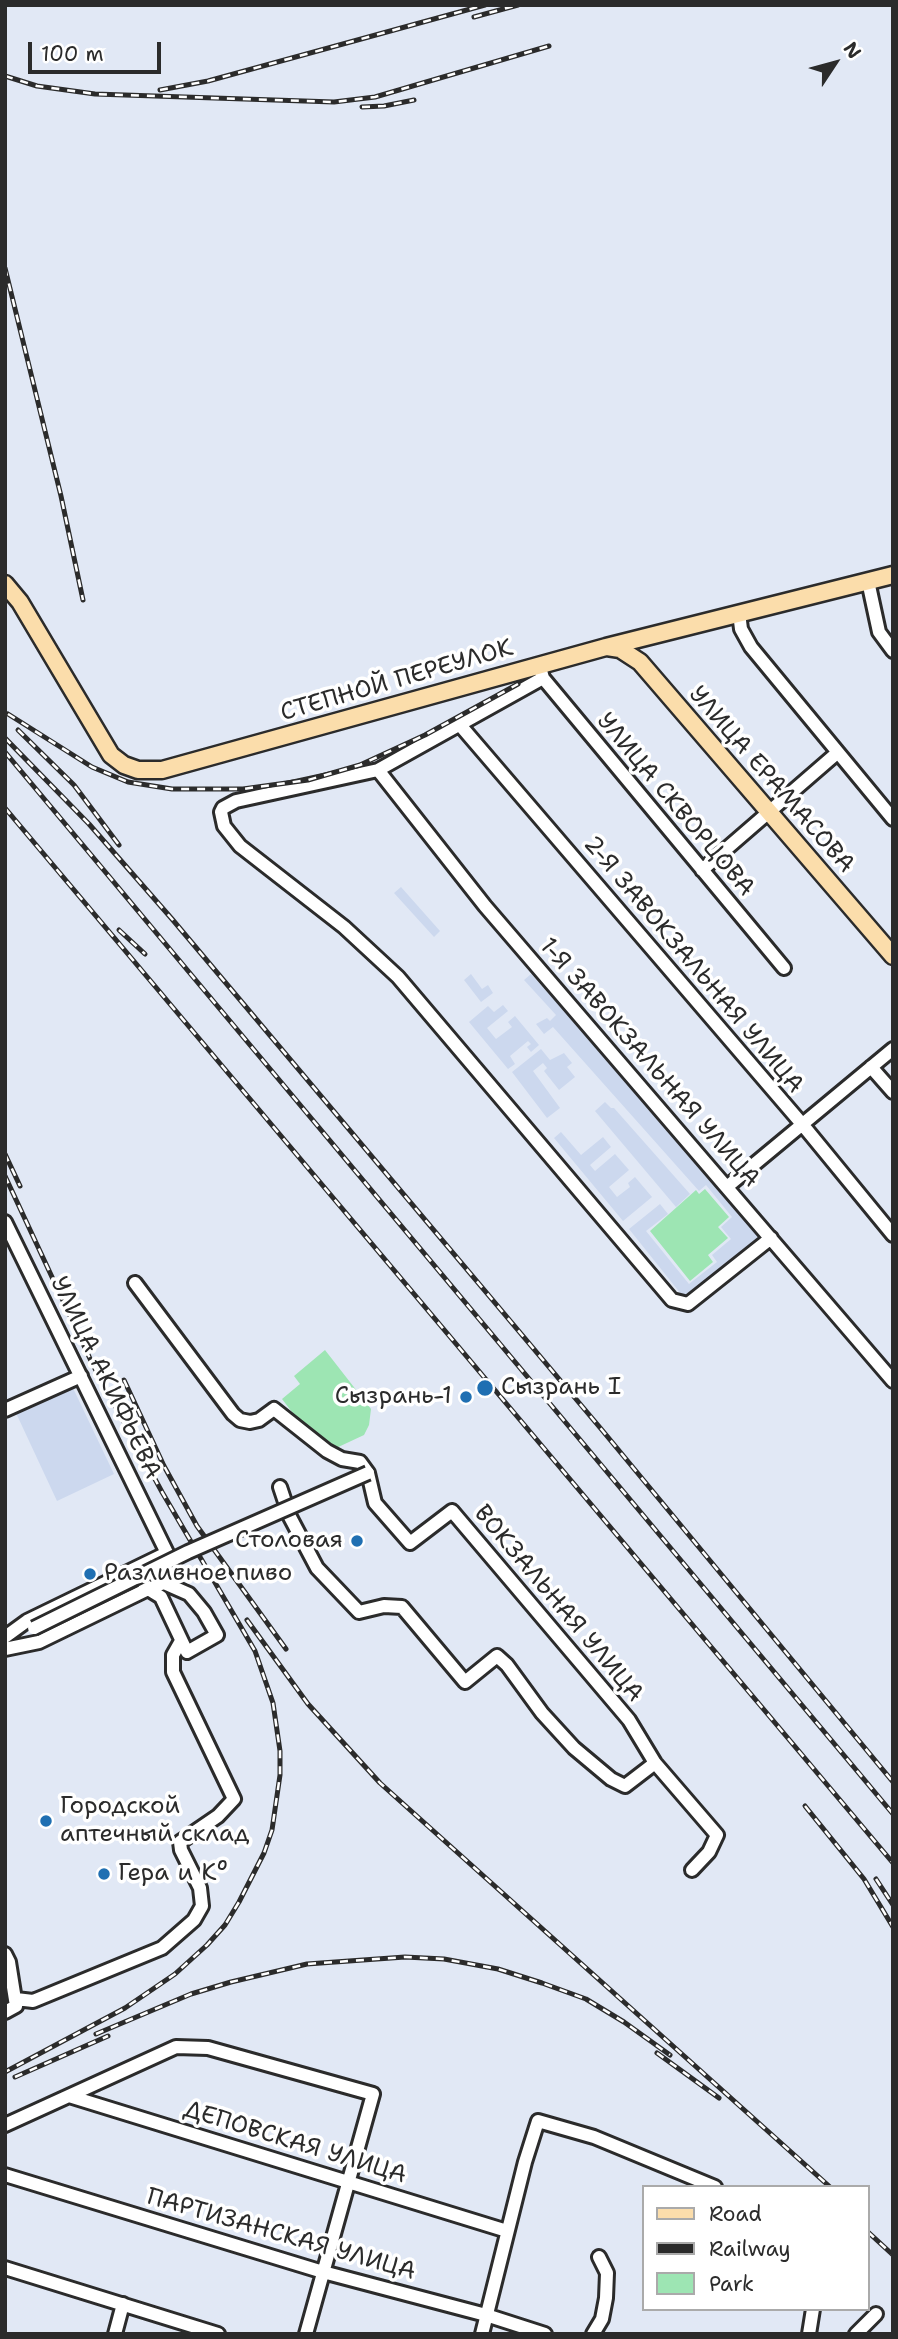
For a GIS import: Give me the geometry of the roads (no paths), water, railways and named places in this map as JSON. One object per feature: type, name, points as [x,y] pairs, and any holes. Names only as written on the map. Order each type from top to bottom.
[{"type":"main road","name":"СТЕПНОЙ ПЕРЕУЛОК","points":[[5,584],[20,602],[111,755],[124,765],[138,770],[162,770],[541,671],[606,647],[893,575]]},
{"type":"main road","points":[[640,662],[639,648],[652,635]]},
{"type":"main road","name":"УЛИЦА ЕРАМАСОВА","points":[[606,647],[629,653],[640,662],[893,956]]},
{"type":"street","points":[[868,581],[879,632],[893,651]]},
{"type":"street","points":[[738,613],[741,629],[751,647],[893,819]]},
{"type":"street","points":[[541,671],[460,724],[377,770],[236,801],[221,812],[225,827],[240,846],[344,927],[398,977],[672,1300],[688,1304],[771,1238]]},
{"type":"street","name":"УЛИЦА СКВОРЦОВА","points":[[541,671],[784,968]]},
{"type":"street","name":"2-Я ЗАВОКЗАЛЬНАЯ УЛИЦА","points":[[460,724],[802,1124],[893,1235]]},
{"type":"street","points":[[702,870],[837,752]]},
{"type":"street","name":"1-Я ЗАВОКЗАЛЬНАЯ УЛИЦА","points":[[377,770],[485,906],[893,1381]]},
{"type":"street","points":[[728,1186],[893,1049]]},
{"type":"street","points":[[871,1067],[893,1092]]},
{"type":"street","name":"УЛИЦА АКИФЬЕВА","points":[[5,1222],[167,1553],[134,1568]]},
{"type":"street","points":[[5,1640],[188,1552],[369,1478],[360,1462],[342,1459],[327,1451],[274,1409],[259,1420],[240,1420],[135,1283]]},
{"type":"street","points":[[5,1410],[80,1376]]},
{"type":"street","name":"ВОКЗАЛЬНАЯ УЛИЦА","points":[[369,1478],[375,1503],[410,1544],[452,1511],[629,1720],[655,1763],[717,1835],[709,1852],[692,1870]]},
{"type":"street","points":[[280,1487],[290,1517],[317,1568],[359,1612],[384,1606],[402,1606],[465,1682],[497,1656],[508,1665],[542,1713],[574,1748],[611,1779],[625,1786],[655,1763]]},
{"type":"street","points":[[5,1640],[27,1621],[134,1568],[148,1588],[161,1597],[187,1652],[217,1635],[204,1612],[189,1594],[164,1583],[148,1588],[39,1642],[5,1649]]},
{"type":"street","points":[[16,1999],[33,2001],[162,1948],[194,1920],[202,1906],[200,1888],[181,1850],[180,1842],[218,1816],[234,1799],[173,1672],[173,1655],[181,1641]]},
{"type":"street","points":[[5,1954],[16,1999],[16,2006],[6,2012]]},
{"type":"street","points":[[5,2124],[176,2047],[208,2048],[373,2094],[306,2334]]},
{"type":"street","name":"ДЕПОВСКАЯ УЛИЦА","points":[[69,2096],[507,2231]]},
{"type":"street","points":[[482,2334],[525,2162],[538,2121],[594,2137],[710,2185]]},
{"type":"street","name":"ПАРТИЗАНСКАЯ УЛИЦА","points":[[5,2175],[323,2272],[486,2315],[545,2334]]},
{"type":"street","points":[[593,2334],[602,2319],[606,2298],[607,2273],[599,2257]]},
{"type":"street","points":[[5,2268],[218,2334]]},
{"type":"street","points":[[115,2334],[123,2304]]},
{"type":"street","points":[[809,2334],[813,2311]]},
{"type":"street","points":[[856,2334],[876,2314]]},
{"type":"railway","points":[[160,90],[208,81],[485,5]]},
{"type":"railway","points":[[474,17],[518,5]]},
{"type":"railway","points":[[5,76],[37,86],[95,94],[334,102],[375,97],[549,46]]},
{"type":"railway","points":[[362,107],[414,100]]},
{"type":"railway","points":[[5,268],[61,496],[83,600]]},
{"type":"railway","points":[[8,714],[92,767],[128,782],[172,789],[243,789],[308,780],[360,765],[425,735],[518,684]]},
{"type":"railway","points":[[18,730],[74,785],[119,845]]},
{"type":"railway","points":[[5,738],[89,824],[172,919],[602,1430],[893,1782]]},
{"type":"railway","points":[[5,752],[893,1814]]},
{"type":"railway","points":[[5,808],[893,1863]]},
{"type":"railway","points":[[119,930],[145,954]]},
{"type":"railway","points":[[5,1154],[20,1186]]},
{"type":"railway","points":[[5,1176],[92,1363],[162,1492],[255,1651],[273,1703],[280,1751],[280,1775],[272,1830],[264,1853],[225,1925],[175,1974],[125,2008],[5,2072]]},
{"type":"railway","points":[[124,1380],[164,1466],[197,1526],[286,1649]]},
{"type":"railway","points":[[247,1620],[308,1704],[380,1783],[828,2185]]},
{"type":"railway","points":[[805,1806],[864,1879],[893,1927]]},
{"type":"railway","points":[[876,1879],[893,1905]]},
{"type":"railway","points":[[96,2034],[191,1994],[231,1982],[307,1964],[405,1957],[444,1959],[498,1969],[586,1999],[670,2055]]},
{"type":"railway","points":[[15,2077],[108,2036]]},
{"type":"railway","points":[[657,2053],[719,2098]]},
{"type":"railway","points":[[870,2234],[893,2255]]},
{"type":"place","name":"Сызрань I","points":[[485,1388]]},
{"type":"place","name":"Сызрань-1","points":[[466,1397]]},
{"type":"place","name":"Столовая","points":[[357,1541]]},
{"type":"place","name":"Разливное пиво","points":[[90,1574]]},
{"type":"place","name":"Городской аптечный склад","points":[[46,1821]]},
{"type":"place","name":"Гера и К⁰","points":[[104,1874]]}]
